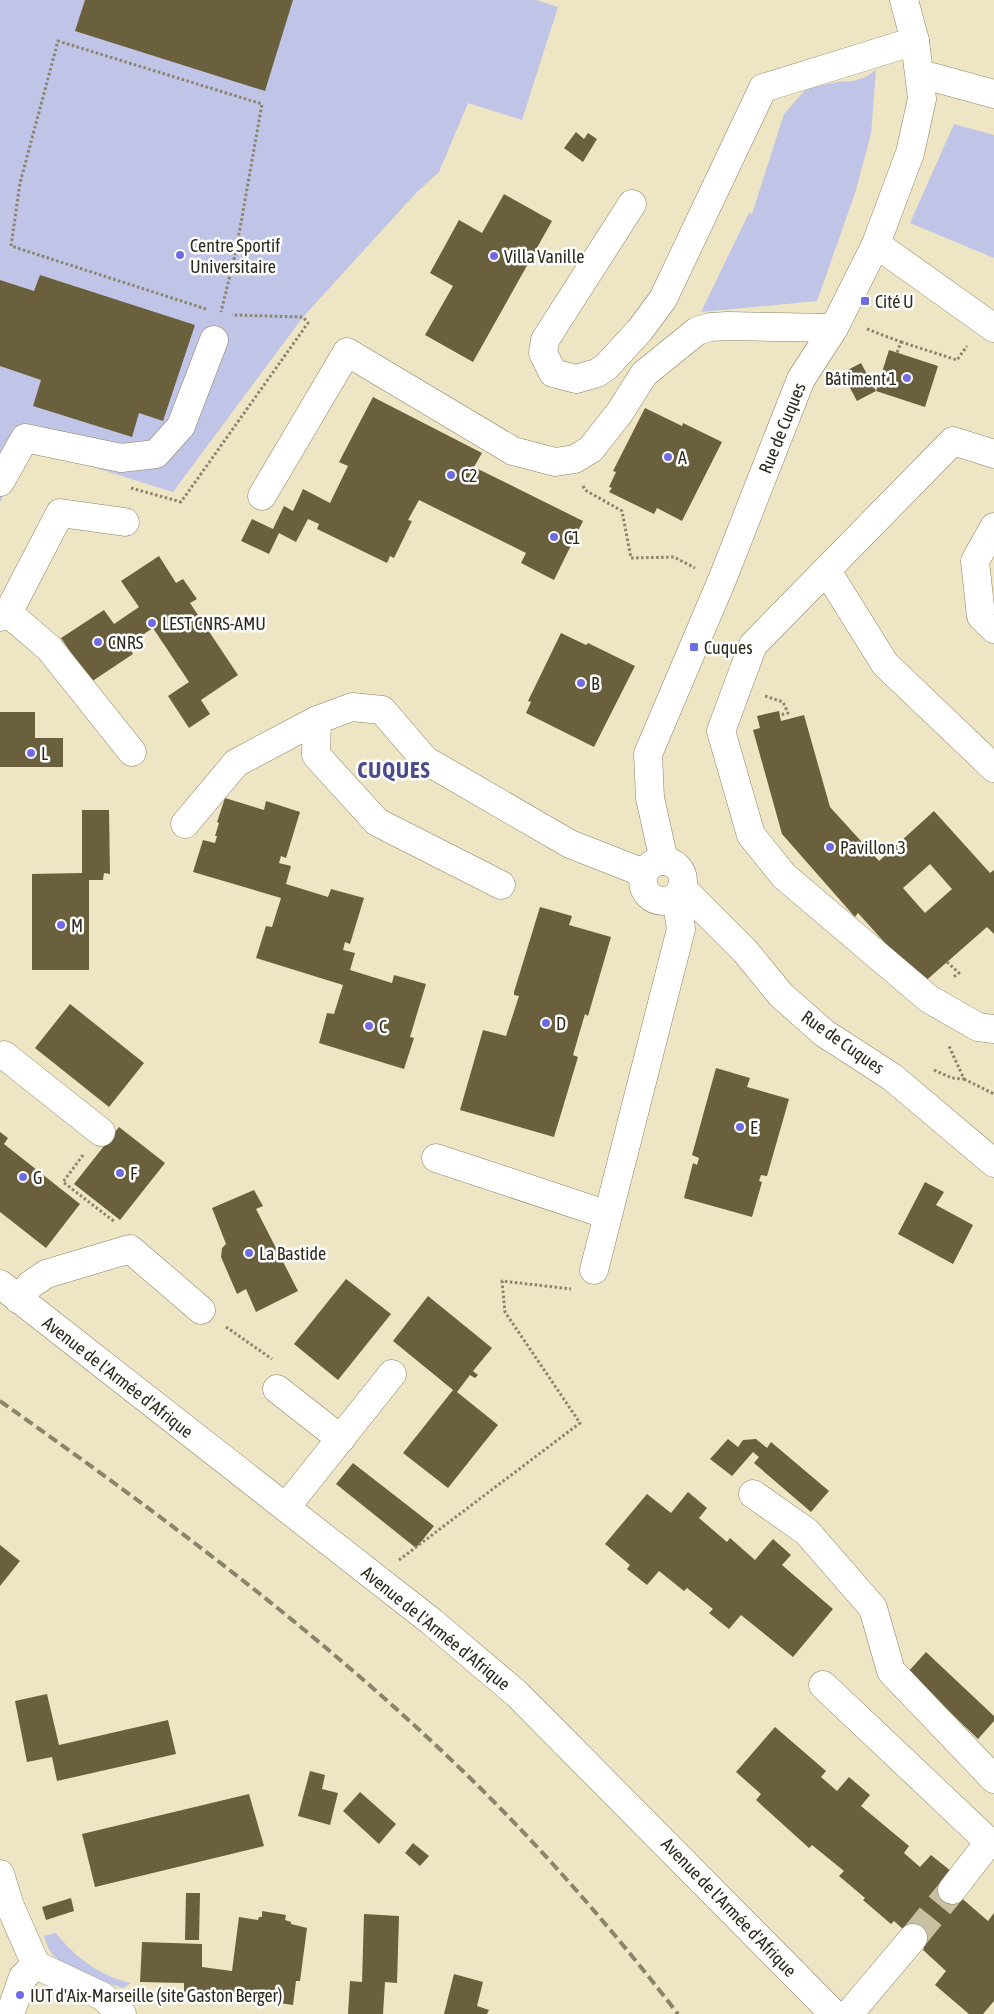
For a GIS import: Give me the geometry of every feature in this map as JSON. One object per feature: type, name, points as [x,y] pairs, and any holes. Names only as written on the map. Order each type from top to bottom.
[{"type":"street","name":"Rue de Cuques","points":[[654,867],[648,754],[722,580],[801,379],[837,322],[876,244],[913,144],[922,99],[921,74],[915,41],[904,0]]},
{"type":"street","points":[[632,204],[545,340],[543,352],[553,373],[576,379],[597,373],[606,367],[663,299],[764,88],[915,41]]},
{"type":"street","points":[[921,74],[994,94]]},
{"type":"street","points":[[876,244],[989,325]]},
{"type":"street","points":[[262,496],[347,352],[513,452],[555,462],[574,460],[591,449],[620,412],[644,374],[696,331],[710,327],[837,322]]},
{"type":"street","points":[[0,482],[25,438],[121,458],[156,454],[182,426],[217,327]]},
{"type":"street","points":[[994,454],[953,441],[753,645],[721,731],[751,835],[784,876],[929,998],[978,1027],[994,1029]]},
{"type":"street","points":[[124,522],[60,513],[4,615],[49,648],[132,752]]},
{"type":"street","points":[[994,527],[975,561],[981,616],[994,629]]},
{"type":"street","points":[[827,571],[886,664],[994,768]]},
{"type":"street","points":[[185,824],[236,763],[317,720],[352,707],[382,710],[425,760],[570,844],[654,867],[673,863],[681,872],[679,893],[681,929],[594,1270]]},
{"type":"street","points":[[317,720],[316,755],[377,822],[501,885]]},
{"type":"street","points":[[654,867],[643,885],[646,894],[655,900],[666,901],[679,893]]},
{"type":"street","name":"Rue de Cuques","points":[[679,893],[745,951],[780,995],[824,1033],[892,1077],[994,1163]]},
{"type":"street","points":[[0,1056],[4,1055],[100,1132]]},
{"type":"street","points":[[436,1158],[608,1214]]},
{"type":"street","points":[[10,1292],[30,1285],[46,1274],[130,1249],[201,1310]]},
{"type":"street","name":"Avenue de l'Armée d'Afrique","points":[[10,1292],[432,1622],[517,1694],[834,2014]]},
{"type":"street","points":[[286,1507],[392,1374]]},
{"type":"street","points":[[277,1389],[341,1439]]},
{"type":"street","points":[[753,1494],[807,1532],[873,1608],[890,1671],[994,1779]]},
{"type":"street","points":[[823,1686],[992,1838],[952,1890]]},
{"type":"street","points":[[0,1874],[10,1906],[36,1965],[102,1996],[122,2014]]},
{"type":"street","points":[[849,2014],[913,1938]]},
{"type":"street","points":[[10,2014],[23,1976],[36,1965]]},
{"type":"path","points":[[217,327],[236,251],[262,104],[58,41],[20,183],[12,246],[217,327],[303,317],[308,323]]},
{"type":"path","points":[[837,322],[957,360],[989,325]]},
{"type":"path","points":[[897,353],[901,342]]},
{"type":"path","points":[[585,490],[622,511],[632,558],[674,557],[722,580]]},
{"type":"path","points":[[964,1079],[994,1094]]},
{"type":"path","points":[[100,1132],[63,1182],[114,1220],[130,1249]]},
{"type":"path","points":[[375,1578],[580,1423],[505,1312],[502,1281],[574,1289]]},
{"type":"path","points":[[201,1310],[272,1358],[277,1389]]},
{"type":"shaded area","name":"Centre Sportif Universitaire","points":[[0,0],[536,0],[558,7],[522,120],[468,103],[439,172],[417,192],[303,317],[173,492],[29,447],[0,502]]},
{"type":"shaded area","points":[[876,70],[871,134],[855,193],[817,301],[701,312],[749,213],[752,214],[784,114],[806,89],[837,82],[853,81],[866,77]]},
{"type":"shaded area","points":[[954,124],[994,135],[994,258],[910,223]]},
{"type":"shaded area","points":[[56,1933],[71,1950],[89,1965],[110,1976],[131,1983],[123,1988],[85,1975],[59,1961],[52,1954],[44,1936]]},
{"type":"building","points":[[85,0],[293,0],[265,91],[75,31]]},
{"type":"building","points":[[576,132],[584,139],[588,133],[597,139],[583,162],[564,148]]},
{"type":"building","name":"Villa Vanille","points":[[504,194],[552,221],[473,362],[425,335],[453,286],[430,273],[459,220],[482,233]]},
{"type":"building","points":[[40,275],[195,325],[163,421],[139,413],[132,437],[33,406],[41,380],[0,366],[0,280],[34,291]]},
{"type":"building","name":"Bâtiment 1","points":[[889,350],[938,366],[925,407],[876,391]]},
{"type":"building","points":[[861,363],[876,391],[857,401],[842,373]]},
{"type":"building","points":[[373,397],[482,453],[474,467],[583,521],[554,580],[521,563],[526,553],[419,500],[408,520],[412,521],[394,558],[390,556],[387,563],[317,529],[319,524],[308,519],[296,542],[279,533],[269,554],[241,541],[252,519],[273,529],[284,506],[293,511],[303,489],[330,503],[348,466],[339,462]]},
{"type":"building","name":"A","points":[[645,408],[682,426],[683,423],[722,442],[682,521],[657,508],[654,514],[609,492],[612,488],[609,487],[616,472],[613,471]]},
{"type":"building","name":"CNRS","points":[[159,556],[176,583],[183,579],[197,599],[190,603],[238,675],[201,700],[210,714],[189,728],[168,696],[189,682],[153,628],[127,645],[133,654],[91,682],[61,638],[104,610],[114,624],[139,607],[121,581]]},
{"type":"building","name":"B","points":[[561,633],[586,645],[588,643],[635,666],[594,747],[526,713],[531,702],[528,701]]},
{"type":"building","name":"Pavillon 3","points":[[779,711],[781,721],[804,715],[830,807],[879,861],[934,811],[990,873],[994,870],[994,934],[987,927],[922,984],[858,913],[855,917],[782,834],[753,730],[760,728],[757,716]],"holes":[[[930,864],[952,889],[925,913],[903,888]]]},
{"type":"building","name":"L","points":[[0,712],[35,712],[35,738],[63,738],[63,767],[0,767]]},
{"type":"building","points":[[225,798],[264,810],[266,801],[300,812],[286,858],[281,856],[279,863],[291,866],[286,884],[328,897],[331,889],[364,898],[350,944],[345,942],[343,950],[355,953],[350,970],[392,983],[394,975],[426,984],[410,1037],[414,1038],[404,1069],[319,1043],[327,1013],[334,1014],[343,985],[256,958],[266,926],[272,927],[281,898],[193,872],[203,840],[215,843],[219,823],[217,822]]},
{"type":"building","name":"M","points":[[82,810],[109,810],[110,874],[104,873],[103,880],[89,880],[89,970],[32,970],[32,874],[82,873]]},
{"type":"building","name":"D","points":[[540,907],[572,916],[569,925],[611,937],[588,1016],[585,1014],[573,1055],[578,1057],[554,1137],[460,1110],[483,1030],[506,1036],[519,996],[514,995],[514,992]]},
{"type":"building","points":[[70,1004],[144,1063],[109,1107],[35,1048]]},
{"type":"building","name":"E","points":[[716,1068],[750,1078],[747,1087],[789,1099],[767,1176],[761,1175],[759,1181],[762,1182],[752,1217],[684,1198],[693,1163],[697,1165],[699,1158],[692,1155]]},
{"type":"building","name":"F","points":[[119,1127],[165,1163],[120,1220],[74,1184]]},
{"type":"building","name":"G","points":[[0,1132],[8,1138],[4,1144],[80,1204],[46,1248],[0,1212]]},
{"type":"building","points":[[925,1182],[944,1192],[936,1205],[973,1225],[953,1264],[898,1234]]},
{"type":"building","name":"La Bastide","points":[[254,1190],[263,1206],[256,1209],[298,1291],[256,1312],[246,1289],[237,1294],[221,1257],[222,1248],[226,1244],[212,1208]]},
{"type":"building","points":[[346,1279],[391,1314],[338,1380],[294,1344]]},
{"type":"building","points":[[428,1296],[492,1348],[473,1371],[478,1375],[475,1378],[470,1375],[457,1392],[498,1425],[448,1488],[403,1453],[453,1390],[393,1341]]},
{"type":"building","points":[[728,1439],[738,1447],[743,1440],[756,1439],[767,1448],[771,1442],[829,1491],[811,1512],[754,1463],[759,1457],[753,1452],[732,1476],[710,1459]]},
{"type":"building","points":[[353,1463],[434,1526],[416,1548],[336,1484]]},
{"type":"building","points":[[688,1492],[707,1508],[699,1518],[727,1542],[730,1538],[755,1560],[773,1539],[791,1555],[782,1565],[833,1609],[793,1657],[741,1615],[729,1629],[709,1613],[713,1609],[687,1588],[684,1591],[659,1571],[647,1585],[627,1569],[630,1565],[605,1544],[647,1494],[671,1513]]},
{"type":"building","points":[[0,1545],[20,1561],[0,1586]]},
{"type":"building","points":[[926,1652],[994,1716],[994,1721],[978,1739],[908,1672]]},
{"type":"building","points":[[47,1694],[59,1745],[168,1720],[176,1754],[57,1781],[52,1757],[27,1762],[15,1701]]},
{"type":"building","points":[[775,1727],[826,1771],[821,1777],[837,1791],[849,1777],[870,1795],[861,1806],[909,1846],[904,1853],[920,1867],[931,1855],[952,1872],[943,1882],[988,1921],[994,1913],[994,2001],[983,2014],[969,2014],[935,1985],[946,1971],[923,1950],[924,1948],[894,1921],[891,1924],[863,1900],[865,1898],[839,1876],[844,1871],[812,1845],[809,1848],[756,1800],[761,1794],[736,1772]]},
{"type":"building","points":[[310,1771],[325,1775],[322,1789],[338,1793],[330,1825],[298,1816]]},
{"type":"building","points":[[360,1792],[396,1824],[379,1844],[343,1811]]},
{"type":"building","points":[[249,1794],[264,1846],[95,1887],[82,1834]]},
{"type":"building","points":[[413,1843],[429,1856],[420,1866],[405,1853]]},
{"type":"building","points":[[186,1893],[200,1893],[199,1940],[185,1940]]},
{"type":"building","points":[[71,1898],[74,1911],[46,1920],[42,1907]]},
{"type":"building","points":[[262,1911],[286,1915],[285,1920],[291,1922],[291,1924],[307,1928],[300,1981],[296,1981],[293,2005],[203,1992],[202,1998],[184,1997],[184,1983],[140,1982],[142,1942],[202,1944],[202,1967],[232,1971],[239,1917],[258,1920],[259,1917],[262,1917]]},
{"type":"building","points":[[364,1914],[399,1916],[397,1983],[385,1982],[383,2014],[348,2014],[350,1981],[362,1982]]},
{"type":"building","points":[[454,1974],[483,1982],[477,2006],[489,2010],[487,2014],[444,2014]]},
{"type":"tunnel","points":[[913,1938],[952,1890]]},
{"type":"railway","points":[[0,1401],[228,1569],[284,1613],[392,1705],[476,1783],[537,1846],[595,1912],[678,2014]]},
{"type":"place","name":"Centre Sportif Universitaire","points":[[180,255]]},
{"type":"place","name":"Villa Vanille","points":[[494,256]]},
{"type":"place","name":"Cité U","points":[[865,301]]},
{"type":"place","name":"Bâtiment 1","points":[[907,378]]},
{"type":"place","name":"A","points":[[668,457]]},
{"type":"place","name":"C2","points":[[451,475]]},
{"type":"place","name":"C1","points":[[554,537]]},
{"type":"place","name":"LEST CNRS-AMU","points":[[152,623]]},
{"type":"place","name":"CNRS","points":[[98,642]]},
{"type":"place","name":"Cuques","points":[[694,647]]},
{"type":"place","name":"B","points":[[581,683]]},
{"type":"place","name":"L","points":[[31,753]]},
{"type":"place","name":"Pavillon 3","points":[[830,847]]},
{"type":"place","name":"M","points":[[61,925]]},
{"type":"place","name":"D","points":[[546,1023]]},
{"type":"place","name":"C","points":[[369,1026]]},
{"type":"place","name":"E","points":[[740,1127]]},
{"type":"place","name":"F","points":[[120,1173]]},
{"type":"place","name":"G","points":[[23,1177]]},
{"type":"place","name":"La Bastide","points":[[249,1253]]},
{"type":"place","name":"IUT d'Aix-Marseille (site Gaston Berger)","points":[[20,1995]]},
{"type":"district","name":"CUQUES","points":[[394,770]]}]
